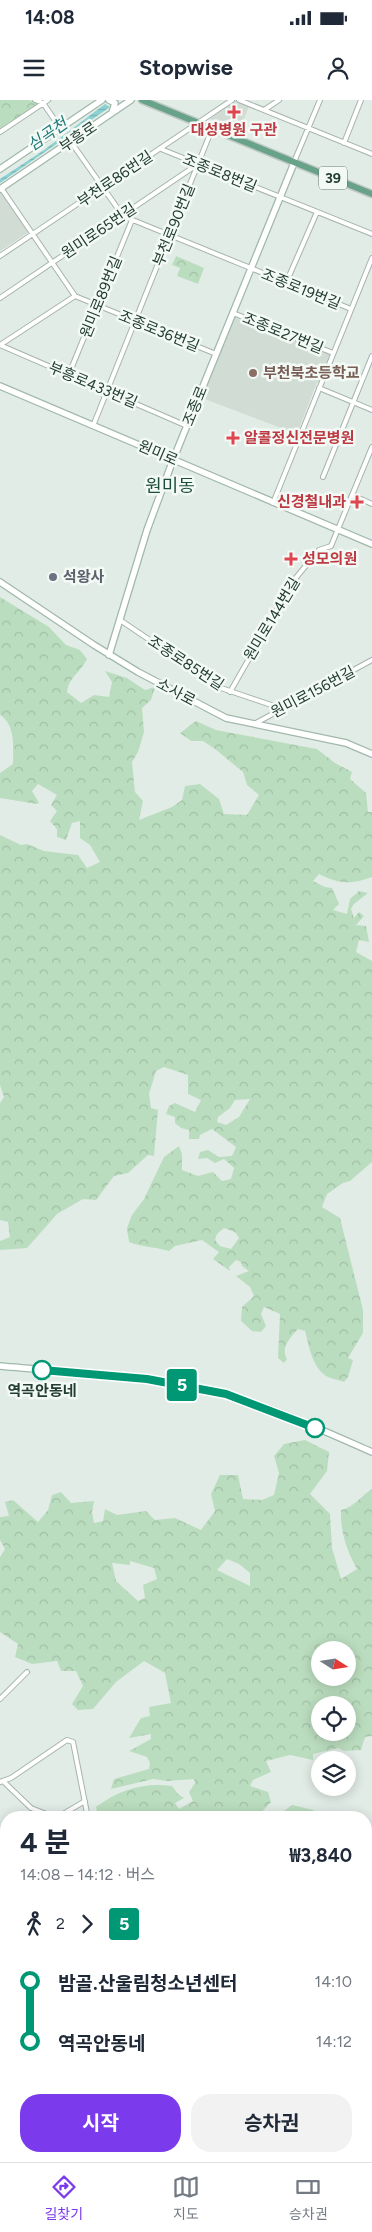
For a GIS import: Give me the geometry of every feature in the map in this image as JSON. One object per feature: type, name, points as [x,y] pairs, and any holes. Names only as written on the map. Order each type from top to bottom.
[{"type":"main road","name":"39","points":[[142,100],[372,194]]},
{"type":"street","points":[[35,100],[43,103],[61,129]]},
{"type":"street","points":[[0,132],[48,100]]},
{"type":"street","name":"부흥로","points":[[0,170],[102,100]]},
{"type":"street","points":[[109,100],[115,103],[112,113]]},
{"type":"street","name":"부흥로","points":[[1,188],[131,100]]},
{"type":"street","name":"부천로86번길","points":[[0,256],[232,100]]},
{"type":"street","points":[[239,100],[372,154]]},
{"type":"street","points":[[264,110],[279,100]]},
{"type":"street","points":[[294,162],[320,100]]},
{"type":"street","points":[[344,143],[361,100]]},
{"type":"street","name":"부천로90번길","points":[[93,426],[212,130]]},
{"type":"street","points":[[71,142],[123,216]]},
{"type":"street","name":"조종로8번길","points":[[160,149],[372,234]]},
{"type":"street","name":"조종로","points":[[109,655],[148,530],[173,460],[294,162]]},
{"type":"street","name":"원미로65번길","points":[[0,298],[198,164]]},
{"type":"street","points":[[0,345],[75,296],[1,188]]},
{"type":"street","points":[[286,283],[317,212]]},
{"type":"street","name":"조종로19번길","points":[[123,216],[351,309]]},
{"type":"street","name":"원미로89번길","points":[[69,374],[132,220]]},
{"type":"street","points":[[274,502],[372,258]]},
{"type":"street","name":"조종로36번길","points":[[75,296],[216,354]]},
{"type":"street","name":"조종로27번길","points":[[233,313],[334,353]]},
{"type":"street","name":"부흥로433번길","points":[[0,345],[187,426]]},
{"type":"street","points":[[322,477],[372,356]]},
{"type":"street","name":"원미로","points":[[0,386],[372,544]]},
{"type":"street","points":[[319,388],[372,410]]},
{"type":"street","points":[[337,530],[372,447]]},
{"type":"street","points":[[352,495],[372,504]]},
{"type":"street","name":"원미로144번길","points":[[230,692],[294,580],[319,550],[331,546],[337,530]]},
{"type":"street","name":"소사로","points":[[0,582],[109,655],[226,718],[346,743],[372,754]]},
{"type":"street","name":"조종로85번길","points":[[120,620],[211,683],[230,692],[283,709]]},
{"type":"street","name":"원미로156번길","points":[[254,724],[372,660]]},
{"type":"street","points":[[0,1366],[147,1379],[226,1394],[271,1410],[372,1452]]},
{"type":"street","points":[[0,1699],[27,1672]]},
{"type":"street","points":[[40,1811],[31,1808],[2,1782],[67,1740],[73,1742],[87,1811]]},
{"type":"street","points":[[68,1811],[85,1801]]},
{"type":"shaded area","name":"대성병원 구관","points":[[235,100],[250,104],[239,131],[210,119]]},
{"type":"shaded area","points":[[0,193],[29,232],[0,251]]},
{"type":"shaded area","name":"부천북초등학교","points":[[234,317],[282,338],[284,333],[333,353],[322,383],[317,382],[297,434],[202,398]]},
{"type":"green space","points":[[0,100],[29,100],[38,104],[0,129]]},
{"type":"green space","points":[[176,256],[204,268],[198,284],[177,276],[180,268],[172,265]]},
{"type":"green space","points":[[0,597],[49,627],[66,645],[80,650],[87,659],[70,682],[67,692],[81,703],[94,695],[109,697],[112,682],[105,671],[127,678],[145,690],[155,687],[151,700],[142,708],[144,732],[138,752],[132,762],[135,792],[143,801],[139,820],[172,807],[182,800],[185,786],[200,784],[219,799],[224,814],[247,815],[259,795],[247,785],[243,772],[215,749],[203,741],[191,741],[180,733],[196,721],[216,730],[317,749],[335,763],[352,772],[350,779],[366,793],[368,812],[372,812],[372,877],[345,882],[333,880],[319,874],[313,881],[332,888],[339,904],[333,910],[347,914],[350,899],[359,891],[368,893],[354,904],[351,909],[354,918],[359,912],[364,916],[356,925],[366,926],[369,942],[359,940],[356,952],[372,961],[372,1162],[350,1181],[343,1183],[327,1194],[322,1207],[340,1218],[363,1310],[363,1333],[348,1358],[353,1360],[348,1377],[344,1382],[328,1377],[318,1368],[312,1356],[305,1331],[298,1329],[290,1339],[285,1350],[287,1359],[284,1363],[278,1358],[280,1314],[264,1307],[261,1314],[266,1326],[261,1332],[252,1331],[241,1321],[242,1307],[254,1296],[250,1287],[236,1276],[249,1271],[242,1266],[241,1262],[236,1260],[229,1267],[230,1271],[213,1259],[219,1252],[202,1240],[175,1246],[169,1251],[129,1242],[127,1228],[132,1215],[144,1199],[164,1157],[179,1146],[182,1154],[182,1170],[198,1176],[213,1172],[222,1181],[231,1179],[234,1168],[224,1159],[215,1163],[207,1158],[198,1159],[200,1152],[208,1150],[219,1157],[232,1156],[236,1147],[212,1129],[200,1135],[199,1139],[189,1139],[189,1130],[181,1128],[175,1123],[175,1117],[166,1114],[169,1106],[175,1103],[195,1112],[201,1100],[188,1094],[188,1075],[164,1067],[156,1071],[149,1094],[151,1108],[158,1110],[154,1156],[148,1155],[128,1173],[114,1176],[96,1200],[83,1199],[57,1214],[27,1248],[0,1250],[0,1241],[10,1237],[8,1222],[0,1220],[0,1103],[4,1097],[0,1085],[0,835],[21,845],[27,844],[44,851],[78,855],[87,868],[100,862],[90,845],[80,838],[80,821],[72,823],[66,840],[57,837],[57,829],[50,821],[57,811],[51,805],[57,795],[38,784],[32,791],[39,803],[37,804],[0,798],[0,773],[13,764],[13,751],[9,725],[0,715]],"holes":[[[250,1099],[239,1117],[226,1125],[217,1122],[218,1117],[230,1108],[235,1100]],[[224,1228],[235,1232],[239,1238],[231,1249],[220,1246],[215,1240],[217,1234]]]},
{"type":"green space","points":[[305,1440],[329,1452],[327,1471],[310,1494],[330,1514],[332,1548],[341,1579],[357,1569],[345,1541],[341,1510],[353,1504],[372,1489],[372,1736],[365,1737],[361,1750],[344,1751],[338,1748],[326,1751],[311,1751],[311,1760],[290,1755],[266,1761],[271,1772],[253,1780],[250,1786],[268,1792],[271,1802],[263,1811],[97,1811],[96,1807],[105,1801],[141,1786],[172,1786],[184,1798],[175,1803],[179,1809],[193,1801],[189,1792],[195,1783],[194,1779],[168,1781],[153,1779],[111,1789],[114,1779],[149,1769],[150,1763],[147,1757],[129,1751],[151,1739],[151,1734],[129,1738],[141,1718],[150,1716],[149,1707],[171,1703],[165,1673],[144,1661],[116,1682],[93,1709],[78,1710],[72,1704],[83,1686],[76,1671],[61,1671],[57,1661],[32,1664],[15,1657],[18,1644],[0,1632],[0,1557],[5,1549],[0,1540],[0,1517],[9,1516],[5,1502],[13,1500],[38,1522],[48,1510],[52,1495],[61,1492],[71,1503],[94,1501],[92,1512],[94,1523],[103,1521],[105,1509],[117,1515],[146,1511],[155,1520],[175,1518],[201,1530],[215,1511],[211,1494],[220,1475],[238,1475],[243,1499],[262,1500],[274,1495],[279,1473],[274,1456],[284,1444]],"holes":[[[227,1559],[239,1564],[250,1573],[250,1586],[217,1570]],[[130,1561],[154,1568],[157,1579],[143,1585],[145,1598],[138,1601],[116,1581],[112,1563],[130,1565]]]},
{"type":"green space","points":[[292,1805],[314,1811],[284,1811]]},
{"type":"water","points":[[105,104],[110,107],[0,183],[0,179],[44,150]]},
{"type":"bus line","name":"5","points":[[42,1370],[147,1379],[226,1394],[315,1428]]},
{"type":"place","name":"대성병원 구관","points":[[234,112]]},
{"type":"place","name":"부천북초등학교","points":[[253,373]]},
{"type":"place","name":"알콜정신전문병원","points":[[233,438]]},
{"type":"place","name":"신경철내과","points":[[357,502]]},
{"type":"place","name":"성모의원","points":[[291,559]]},
{"type":"place","name":"석왕사","points":[[53,577]]},
{"type":"place","name":"역곡안동네","points":[[42,1370]]},
{"type":"district","name":"원미동","points":[[170,486]]},
{"type":"water label","name":"심곡천","points":[[47,134]]}]
